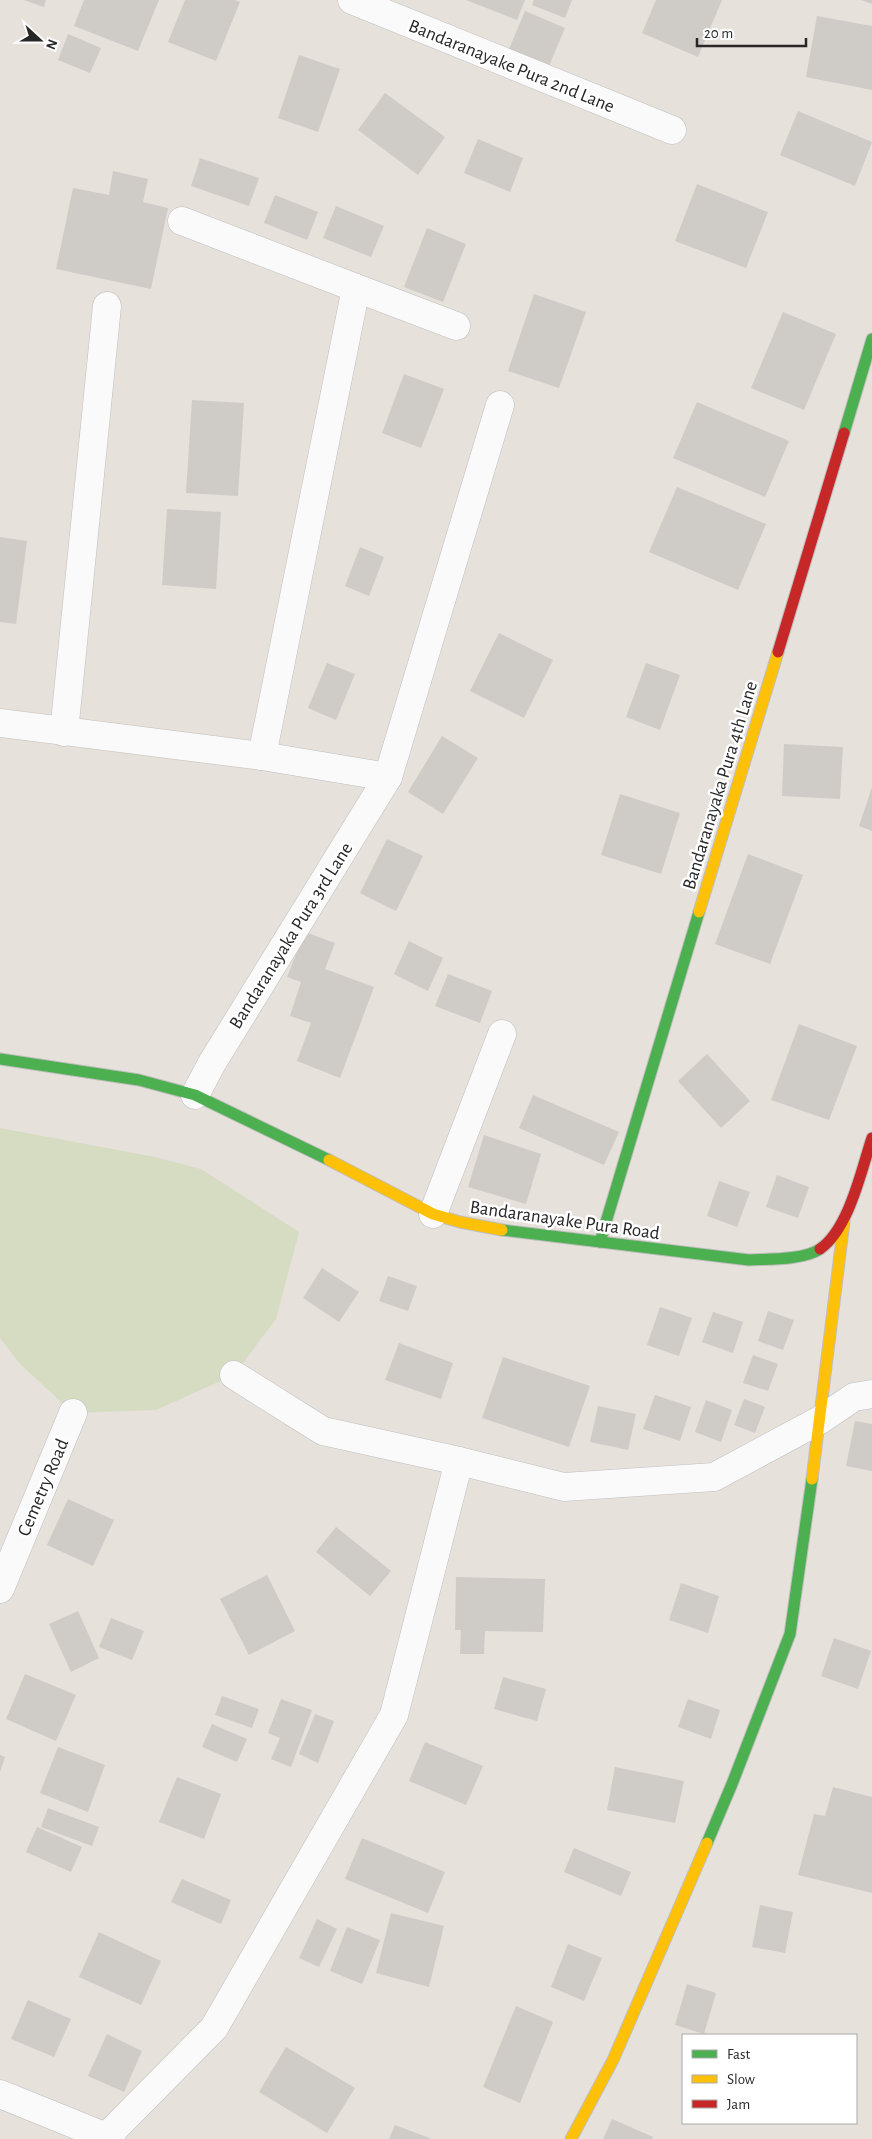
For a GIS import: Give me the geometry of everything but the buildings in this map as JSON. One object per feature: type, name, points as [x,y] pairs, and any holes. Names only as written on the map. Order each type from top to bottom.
[{"type":"street","name":"Bandaranayake Pura 2nd Lane","points":[[369,3],[672,130]]},
{"type":"street","points":[[182,221],[456,326]]},
{"type":"street","points":[[262,756],[356,288]]},
{"type":"street","points":[[64,732],[107,306]]},
{"type":"street","name":"Bandaranayaka Pura 4th Lane","points":[[600,1242],[872,339]]},
{"type":"street","name":"Bandaranayaka Pura 3rd Lane","points":[[195,1095],[212,1063],[388,777],[500,405]]},
{"type":"street","points":[[0,723],[262,756],[388,777]]},
{"type":"street","points":[[433,1214],[502,1034]]},
{"type":"street","name":"Bandaranayake Pura Road","points":[[0,1059],[139,1080],[195,1095],[324,1156],[433,1214],[460,1222],[519,1233],[749,1260],[790,1257],[815,1252],[831,1241],[844,1220],[872,1138]]},
{"type":"street","points":[[571,2139],[613,2060],[732,1784],[790,1634],[820,1420],[844,1220]]},
{"type":"street","points":[[234,1375],[323,1431],[459,1461],[564,1487],[714,1477],[820,1420],[854,1397],[872,1394]]},
{"type":"street","name":"Cemetry Road","points":[[0,1589],[73,1413]]},
{"type":"street","points":[[0,2094],[107,2139],[214,2028],[394,1715],[459,1461]]},
{"type":"green space","points":[[0,1128],[155,1157],[201,1169],[299,1232],[276,1319],[234,1375],[156,1410],[73,1413],[20,1364],[0,1338]]},
{"type":"traffic: fast","points":[[844,433],[872,339]]},
{"type":"traffic: fast","points":[[600,1242],[699,912]]},
{"type":"traffic: fast","points":[[0,1059],[139,1080],[195,1095],[329,1160]]},
{"type":"traffic: fast","points":[[502,1230],[749,1260],[796,1257],[813,1253],[820,1249]]},
{"type":"traffic: fast","points":[[707,1843],[790,1634],[812,1479]]},
{"type":"traffic: slow","points":[[699,912],[778,652]]},
{"type":"traffic: slow","points":[[329,1160],[433,1214],[460,1222],[502,1230]]},
{"type":"traffic: slow","points":[[812,1479],[844,1222]]},
{"type":"traffic: slow","points":[[571,2139],[613,2060],[707,1843]]},
{"type":"traffic: jam","points":[[778,652],[844,433]]},
{"type":"traffic: jam","points":[[820,1249],[839,1228],[846,1214],[872,1138]]}]
